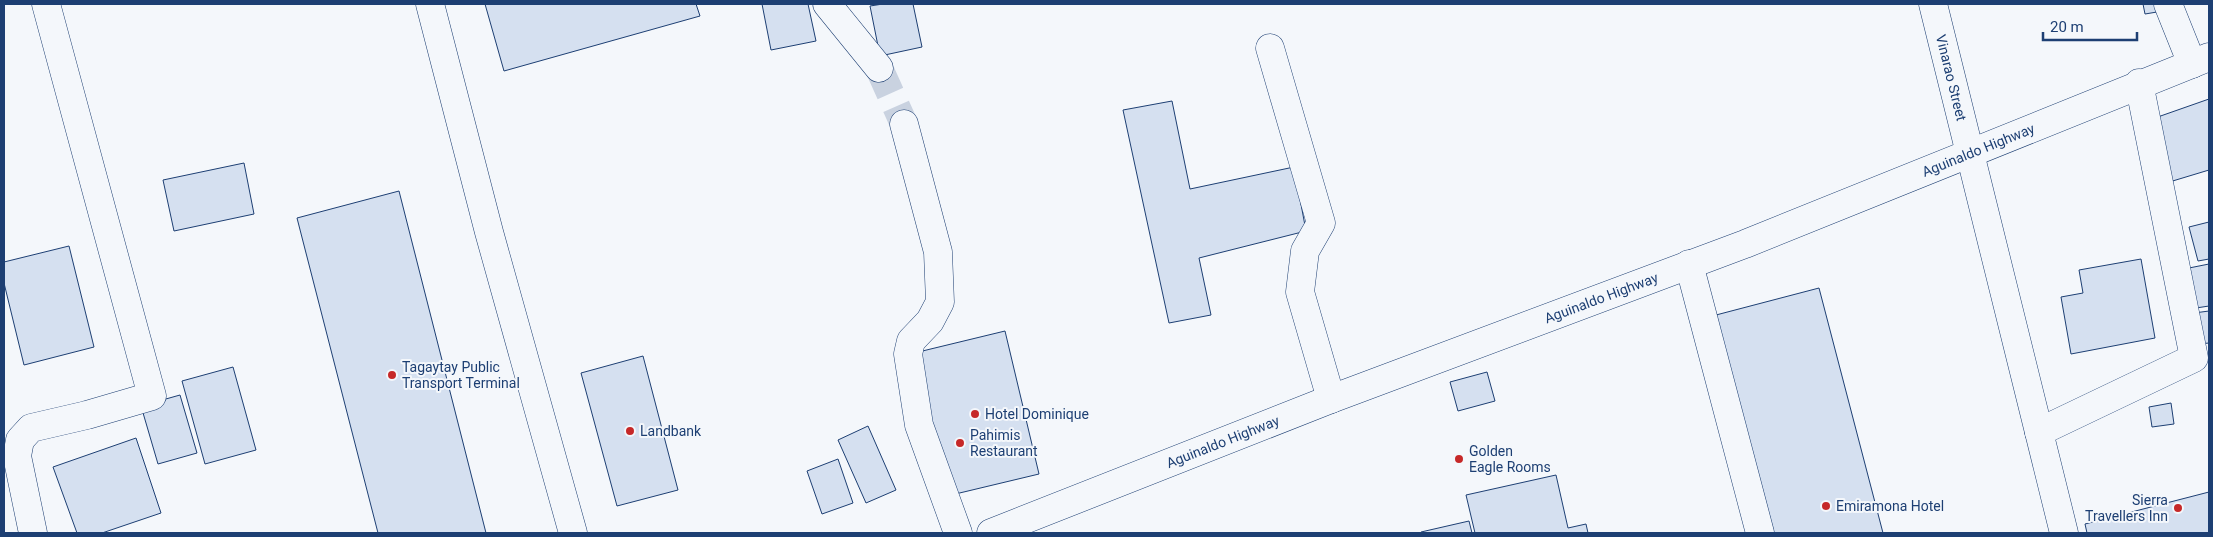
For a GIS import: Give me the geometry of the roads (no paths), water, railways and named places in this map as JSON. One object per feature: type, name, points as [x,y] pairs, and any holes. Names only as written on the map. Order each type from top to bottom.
[{"type":"street","points":[[33,533],[17,456],[20,440],[31,428],[87,415],[152,396],[46,4]]},
{"type":"street","points":[[430,4],[492,242],[572,533]]},
{"type":"street","points":[[827,4],[879,68]]},
{"type":"street","name":"Vinarao Street","points":[[1933,4],[2064,533]]},
{"type":"street","points":[[2168,4],[2201,60]]},
{"type":"street","points":[[1270,48],[1320,222],[1305,252],[1300,292],[1331,399]]},
{"type":"street","name":"Aguinaldo Highway","points":[[991,533],[1331,399],[1689,264],[2201,60]]},
{"type":"street","points":[[2039,432],[2194,358],[2139,84]]},
{"type":"street","points":[[904,124],[938,252],[940,302],[930,321],[911,341],[908,354],[919,425],[958,533]]},
{"type":"street","points":[[1689,264],[1760,533]]},
{"type":"tunnel","points":[[879,68],[904,124]]},
{"type":"place","name":"Tagaytay Public Transport Terminal","points":[[392,375]]},
{"type":"place","name":"Hotel Dominique","points":[[975,414]]},
{"type":"place","name":"Landbank","points":[[630,431]]},
{"type":"place","name":"Pahimis Restaurant","points":[[960,443]]},
{"type":"place","name":"Golden Eagle Rooms","points":[[1459,459]]},
{"type":"place","name":"Emiramona Hotel","points":[[1826,506]]},
{"type":"place","name":"Sierra Travellers Inn","points":[[2178,508]]}]
